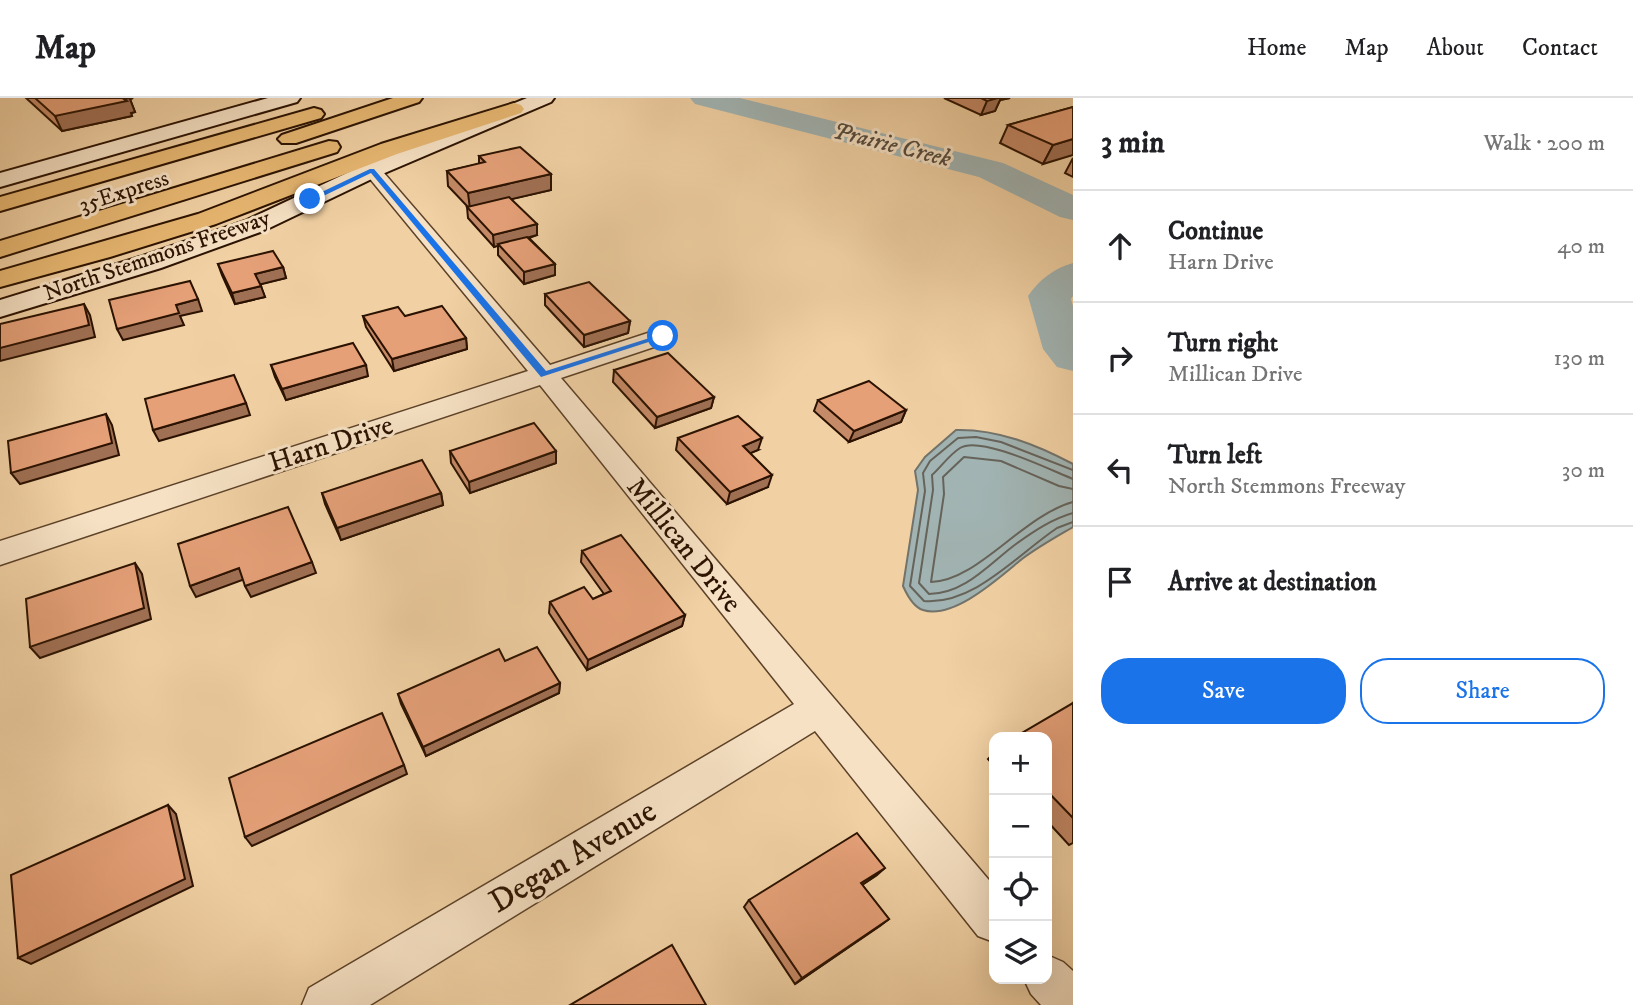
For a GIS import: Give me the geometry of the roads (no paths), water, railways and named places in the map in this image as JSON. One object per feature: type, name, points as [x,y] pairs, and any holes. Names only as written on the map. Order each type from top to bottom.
[{"type":"highway","points":[[0,204],[366,98]]},
{"type":"highway","name":"North Stemmons Freeway","points":[[0,249],[480,98]]},
{"type":"highway","name":"35Express","points":[[0,230],[247,152],[359,124],[421,100]]},
{"type":"highway","points":[[0,279],[101,253],[207,219],[389,149],[514,109]]},
{"type":"highway","points":[[0,218],[214,153],[264,128]]},
{"type":"main road","points":[[0,180],[290,98]]},
{"type":"main road","name":"North Stemmons Freeway","points":[[0,309],[254,226],[372,170],[544,98]]},
{"type":"street","name":"Millican Drive","points":[[372,170],[545,375],[989,914]]},
{"type":"street","name":"Harn Drive","points":[[0,553],[663,336]]},
{"type":"street","name":"Degan Avenue","points":[[326,1005],[819,709]]},
{"type":"street","points":[[1052,983],[1073,1003]]},
{"type":"water","points":[[956,430],[1002,435],[1073,464],[1073,527],[1028,555],[962,603],[949,609],[923,610],[908,597],[903,586],[918,490],[915,471],[925,457]]},
{"type":"waterway","name":"Prairie Creek","points":[[705,98],[991,170],[1073,209]]},
{"type":"waterway","name":"Prairie Creek","points":[[1073,275],[1049,296],[1065,349],[1073,357]]}]
